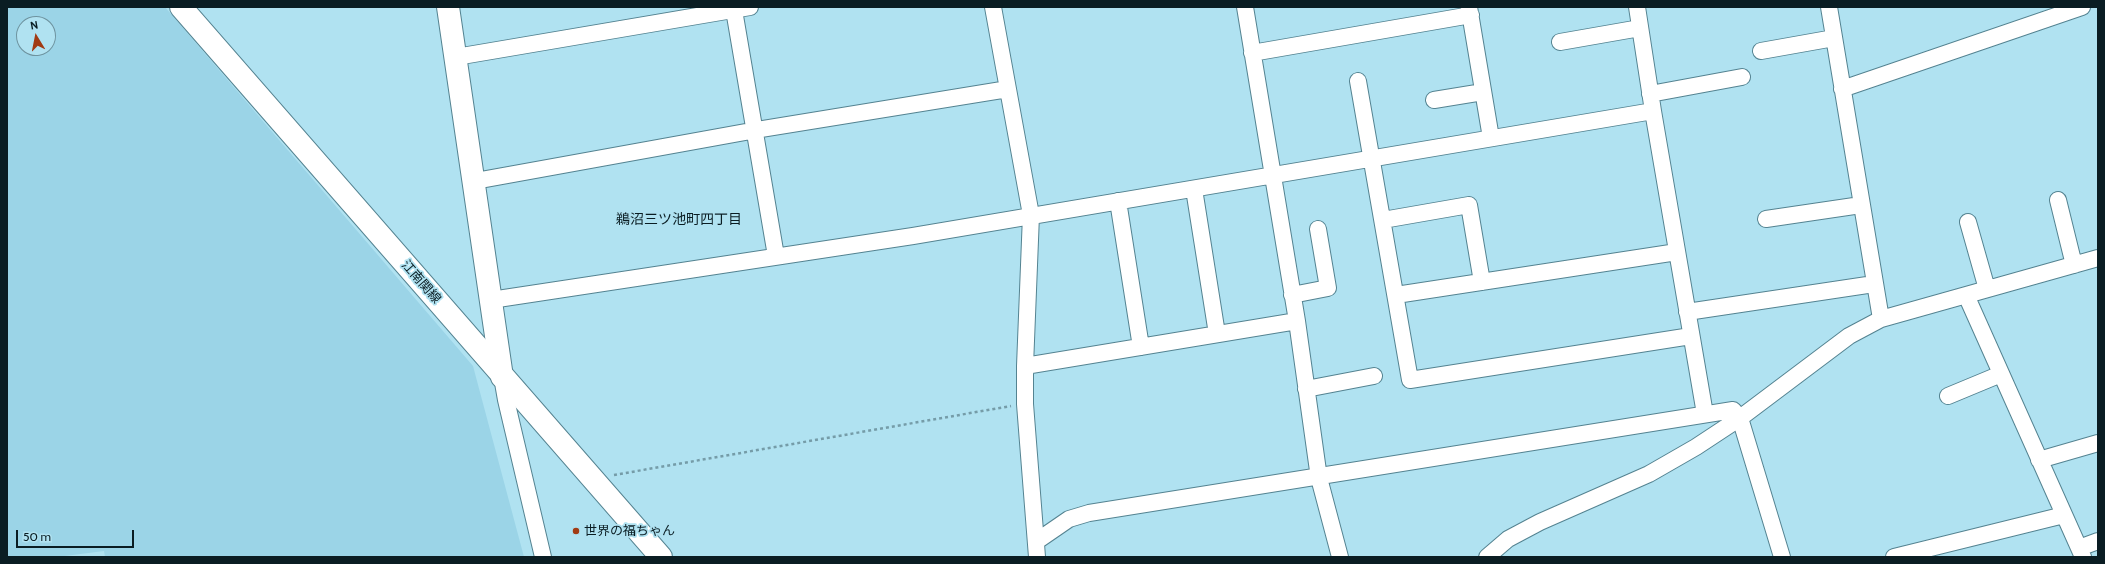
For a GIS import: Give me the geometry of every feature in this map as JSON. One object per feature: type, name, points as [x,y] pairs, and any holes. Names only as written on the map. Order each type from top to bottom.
[{"type":"main road","name":"江南関線","points":[[182,7],[661,557]]},
{"type":"main road","points":[[448,7],[475,181],[502,376]]},
{"type":"street","points":[[993,7],[1031,215],[1025,366],[1025,404],[1037,541],[1037,557]]},
{"type":"street","points":[[1245,7],[1297,321],[1319,478],[1340,557]]},
{"type":"street","points":[[1637,7],[1650,94],[1705,414]]},
{"type":"street","points":[[1829,7],[1881,319]]},
{"type":"street","points":[[1842,89],[2082,7]]},
{"type":"street","points":[[456,57],[717,10],[742,8],[755,130],[776,256]]},
{"type":"street","points":[[1252,53],[1470,11],[1491,138]]},
{"type":"street","points":[[1560,42],[1640,28]]},
{"type":"street","points":[[1761,51],[1834,38]]},
{"type":"street","points":[[1650,94],[1742,77]]},
{"type":"street","points":[[1358,81],[1410,380],[1691,336]]},
{"type":"street","points":[[475,181],[755,130],[1008,89]]},
{"type":"street","points":[[1434,100],[1483,92]]},
{"type":"street","points":[[491,300],[913,236],[1653,111]]},
{"type":"street","points":[[1194,189],[1217,334]]},
{"type":"street","points":[[2058,200],[2074,265]]},
{"type":"street","points":[[1118,202],[1142,346]]},
{"type":"street","points":[[1383,220],[1469,205],[1482,282]]},
{"type":"street","points":[[1766,219],[1862,205]]},
{"type":"street","points":[[1968,222],[1987,289]]},
{"type":"street","points":[[1292,295],[1328,288],[1318,229]]},
{"type":"street","points":[[1396,295],[1677,252]]},
{"type":"street","points":[[1487,557],[1508,539],[1540,522],[1649,474],[1696,447],[1740,418],[1849,336],[1881,319],[2098,258]]},
{"type":"street","points":[[1687,312],[1874,284]]},
{"type":"street","points":[[1966,295],[2081,552],[2098,541]]},
{"type":"street","points":[[1025,366],[1297,321]]},
{"type":"street","points":[[1948,396],[2001,374]]},
{"type":"street","points":[[502,376],[506,400],[543,557]]},
{"type":"street","points":[[1306,389],[1374,376]]},
{"type":"street","points":[[1037,541],[1069,519],[1089,514],[1733,410],[1740,418],[1782,557]]},
{"type":"street","points":[[2039,460],[2098,443]]},
{"type":"street","points":[[1894,557],[2064,515]]},
{"type":"path","points":[[593,479],[1025,404]]},
{"type":"shaded area","points":[[7,7],[165,7],[473,366],[524,557],[105,557],[104,551],[57,557],[7,557]]},
{"type":"place","name":"世界の福ちゃん","points":[[576,531]]},
{"type":"district","name":"鵜沼三ツ池町四丁目","points":[[679,220]]}]
